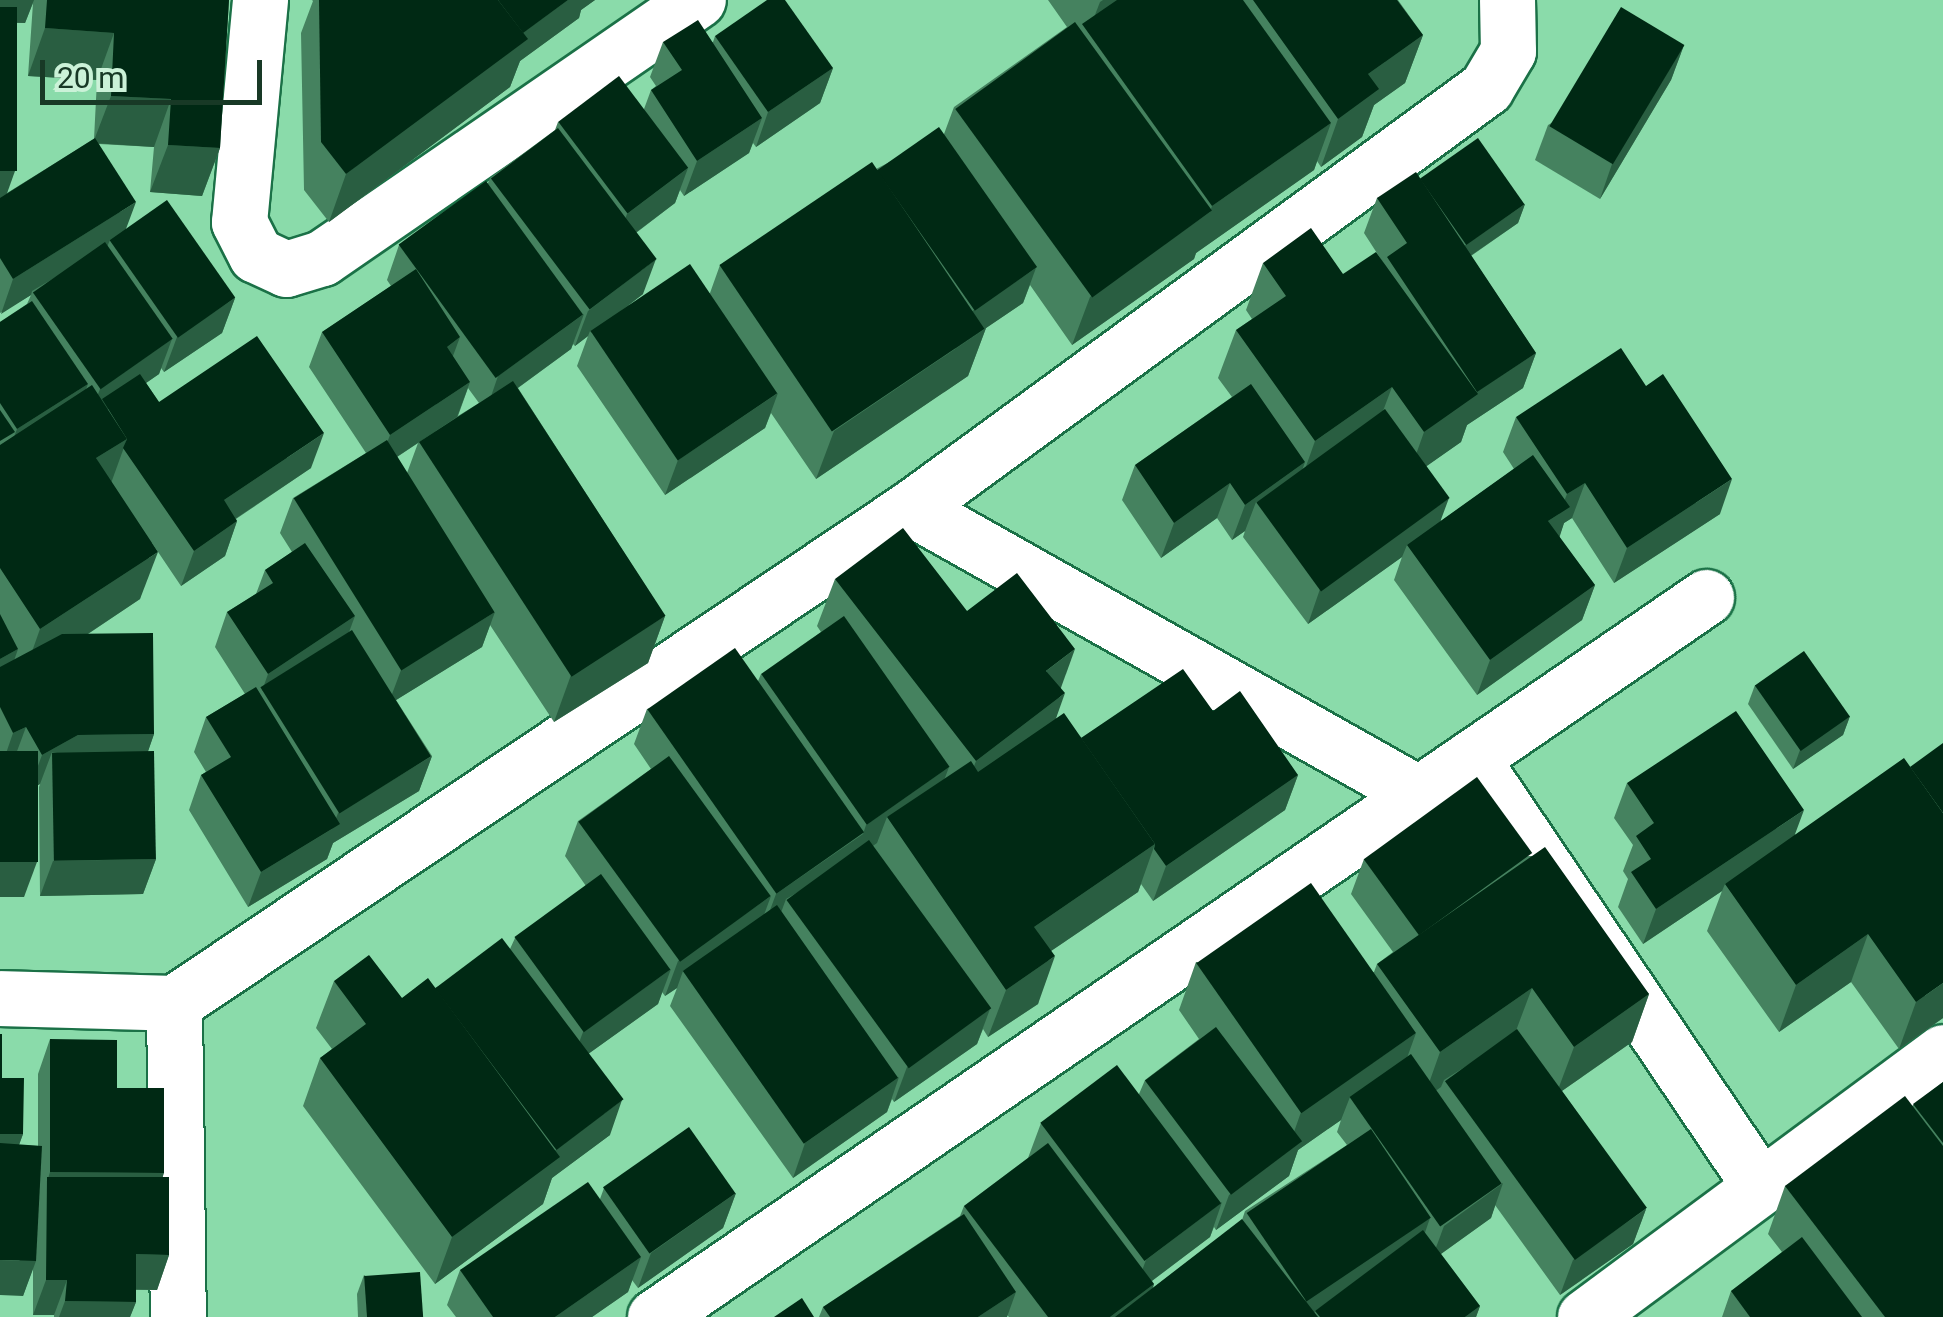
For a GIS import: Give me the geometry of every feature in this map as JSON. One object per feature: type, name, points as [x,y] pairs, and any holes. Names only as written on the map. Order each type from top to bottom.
[{"type":"street","points":[[260,0],[240,222],[256,255],[286,268],[322,258],[698,0]]},
{"type":"street","points":[[0,998],[174,1003],[912,508],[1486,88],[1508,51],[1507,0]]},
{"type":"street","points":[[912,508],[1419,794]]},
{"type":"street","points":[[655,1317],[1706,597]]},
{"type":"street","points":[[1471,758],[1760,1186]]},
{"type":"street","points":[[174,1003],[178,1317]]},
{"type":"street","points":[[1586,1317],[1943,1052]]},
{"type":"building","points":[[47,0],[229,0],[220,148],[168,145],[171,99],[111,96],[114,33],[45,28]]},
{"type":"building","points":[[319,0],[498,0],[528,39],[346,174],[321,142]]},
{"type":"building","points":[[498,0],[568,0],[523,33]]},
{"type":"building","points":[[767,0],[785,0],[833,68],[768,112],[715,36]]},
{"type":"building","points":[[1117,0],[1243,0],[1331,123],[1212,206],[1082,24]]},
{"type":"building","points":[[1253,0],[1397,0],[1423,35],[1368,74],[1379,89],[1338,119]]},
{"type":"building","points":[[0,7],[17,7],[17,171],[0,171]]},
{"type":"building","points":[[1621,7],[1684,45],[1613,164],[1549,126]]},
{"type":"building","points":[[698,20],[762,118],[697,161],[651,90],[682,70],[663,42]]},
{"type":"building","points":[[1075,22],[1212,211],[1092,297],[955,109]]},
{"type":"building","points":[[619,76],[688,168],[628,214],[558,122]]},
{"type":"building","points":[[939,127],[1037,267],[975,311],[877,171]]},
{"type":"building","points":[[558,128],[657,259],[590,310],[491,179]]},
{"type":"building","points":[[95,138],[136,202],[13,279],[0,258],[0,198]]},
{"type":"building","points":[[1478,138],[1524,204],[1466,245],[1420,179]]},
{"type":"building","points":[[872,162],[984,329],[832,432],[719,265]]},
{"type":"building","points":[[1416,172],[1536,353],[1477,392],[1387,257],[1407,243],[1377,198]]},
{"type":"building","points":[[486,181],[583,314],[496,378],[399,244]]},
{"type":"building","points":[[167,200],[235,297],[178,338],[110,240]]},
{"type":"building","points":[[1311,228],[1343,274],[1376,252],[1478,394],[1424,432],[1392,387],[1315,441],[1236,330],[1286,296],[1263,263]]},
{"type":"building","points":[[105,242],[173,339],[101,389],[33,292]]},
{"type":"building","points":[[690,264],[777,393],[678,460],[591,331]]},
{"type":"building","points":[[416,269],[460,337],[447,347],[470,382],[390,435],[322,332]]},
{"type":"building","points":[[32,301],[88,384],[17,429],[0,403],[0,322]]},
{"type":"building","points":[[257,336],[324,433],[224,500],[237,521],[194,551],[123,448],[127,439],[102,399],[140,374],[159,402]]},
{"type":"building","points":[[1621,348],[1646,386],[1663,374],[1732,479],[1627,548],[1585,483],[1567,494],[1516,417]]},
{"type":"building","points":[[513,381],[665,616],[572,677],[419,442]]},
{"type":"building","points":[[1251,384],[1305,462],[1245,505],[1230,483],[1174,523],[1135,465]]},
{"type":"building","points":[[92,385],[127,439],[96,458],[158,552],[40,629],[0,568],[0,445]]},
{"type":"building","points":[[1385,409],[1450,498],[1321,591],[1256,502]]},
{"type":"building","points":[[0,410],[15,432],[0,441]]},
{"type":"building","points":[[387,440],[495,612],[401,670],[294,498]]},
{"type":"building","points":[[1533,455],[1570,507],[1548,521],[1595,585],[1490,660],[1407,545]]},
{"type":"building","points":[[903,528],[967,611],[1017,573],[1075,649],[1046,671],[1065,693],[976,761],[835,579]]},
{"type":"building","points":[[305,543],[355,616],[268,674],[227,612],[273,583],[265,570]]},
{"type":"building","points":[[0,614],[18,649],[0,659]]},
{"type":"building","points":[[844,616],[950,767],[867,825],[761,674]]},
{"type":"building","points":[[352,630],[431,756],[339,814],[260,687]]},
{"type":"building","points":[[153,633],[154,734],[78,735],[42,755],[26,727],[13,733],[0,707],[0,667],[62,634]]},
{"type":"building","points":[[735,648],[864,832],[776,894],[647,709]]},
{"type":"building","points":[[1804,651],[1850,717],[1801,751],[1755,685]]},
{"type":"building","points":[[1183,669],[1213,711],[1240,691],[1298,775],[1166,866],[1154,849],[1155,844],[1081,738]]},
{"type":"building","points":[[256,687],[340,824],[261,872],[201,775],[231,757],[206,717]]},
{"type":"building","points":[[1736,711],[1804,810],[1656,909],[1631,872],[1651,859],[1636,836],[1654,823],[1627,783]]},
{"type":"building","points":[[1064,713],[1155,844],[1034,927],[1055,956],[1006,990],[887,817],[971,761],[978,772]]},
{"type":"building","points":[[1943,743],[1943,813],[1910,767]]},
{"type":"building","points":[[0,751],[38,751],[38,862],[0,862]]},
{"type":"building","points":[[154,751],[156,859],[54,861],[52,753]]},
{"type":"building","points":[[669,756],[771,896],[680,962],[578,822]]},
{"type":"building","points":[[1904,758],[1943,813],[1943,983],[1916,1002],[1868,934],[1796,985],[1725,884]]},
{"type":"building","points":[[1477,777],[1532,853],[1419,935],[1364,859]]},
{"type":"building","points":[[869,840],[991,1008],[909,1068],[786,900]]},
{"type":"building","points":[[1545,847],[1649,994],[1574,1047],[1532,988],[1440,1052],[1377,964]]},
{"type":"building","points":[[601,874],[670,969],[584,1032],[514,937]]},
{"type":"building","points":[[1311,883],[1416,1033],[1301,1113],[1196,963]]},
{"type":"building","points":[[777,905],[898,1078],[804,1144],[683,971]]},
{"type":"building","points":[[502,938],[624,1099],[556,1150],[435,989]]},
{"type":"building","points":[[369,955],[402,998],[428,978],[560,1157],[452,1237],[320,1058],[366,1024],[334,981]]},
{"type":"building","points":[[1216,1027],[1302,1141],[1231,1195],[1145,1081]]},
{"type":"building","points":[[1517,1029],[1647,1208],[1575,1260],[1445,1081]]},
{"type":"building","points":[[0,1034],[2,1078],[24,1078],[23,1134],[0,1134]]},
{"type":"building","points":[[50,1039],[117,1040],[117,1088],[164,1088],[164,1173],[50,1172]]},
{"type":"building","points":[[1411,1054],[1502,1183],[1440,1226],[1350,1097]]},
{"type":"building","points":[[1117,1065],[1221,1203],[1144,1261],[1040,1123]]},
{"type":"building","points":[[1943,1082],[1943,1143],[1913,1104]]},
{"type":"building","points":[[1905,1096],[1943,1146],[1943,1317],[1885,1317],[1785,1186]]},
{"type":"building","points":[[689,1127],[735,1193],[649,1254],[603,1187]]},
{"type":"building","points":[[1371,1129],[1431,1218],[1306,1302],[1247,1213]]},
{"type":"building","points":[[0,1143],[42,1146],[36,1261],[0,1260]]},
{"type":"building","points":[[1048,1143],[1154,1284],[1110,1317],[1048,1317],[964,1206]]},
{"type":"building","points":[[47,1177],[169,1177],[169,1255],[136,1254],[136,1302],[65,1301],[67,1280],[46,1280]]},
{"type":"building","points":[[588,1182],[641,1257],[555,1317],[493,1317],[460,1270]]},
{"type":"building","points":[[964,1214],[1016,1292],[978,1317],[830,1317],[823,1307]]},
{"type":"building","points":[[1242,1219],[1318,1317],[1115,1317]]},
{"type":"building","points":[[1423,1230],[1480,1306],[1465,1317],[1320,1317],[1315,1311]]},
{"type":"building","points":[[1802,1237],[1862,1317],[1750,1317],[1731,1291]]},
{"type":"building","points":[[420,1272],[423,1317],[367,1317],[364,1276]]},
{"type":"building","points":[[802,1298],[814,1317],[774,1317]]}]
